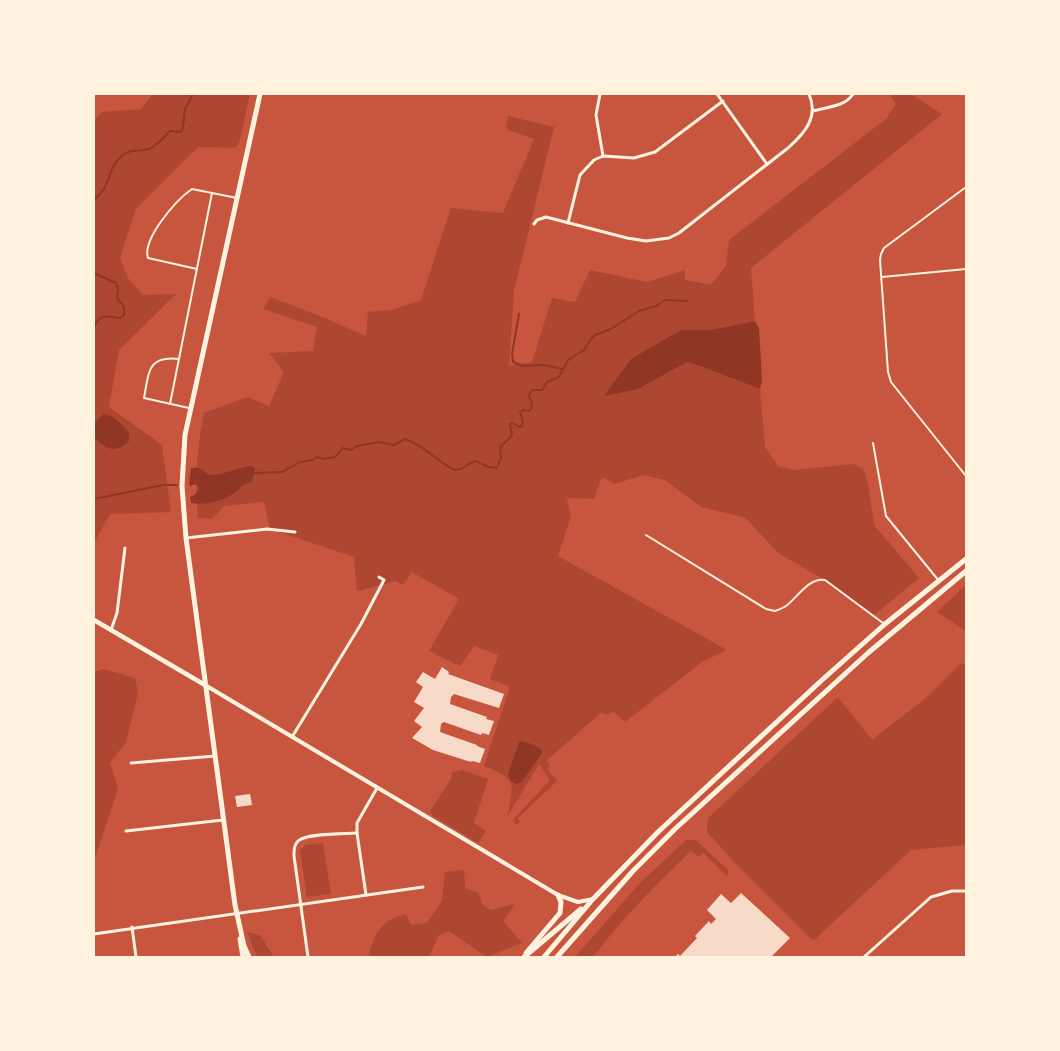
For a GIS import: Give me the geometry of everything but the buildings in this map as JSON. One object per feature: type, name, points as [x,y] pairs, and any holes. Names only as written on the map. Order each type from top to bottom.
[{"type":"main road","points":[[243,957],[205,685],[186,538],[182,486],[185,435],[260,94]]},
{"type":"main road","points":[[544,957],[593,899],[658,832],[885,624],[966,559]]},
{"type":"main road","points":[[559,957],[577,933],[633,871],[684,820],[868,653],[966,571]]},
{"type":"main road","points":[[94,620],[205,685]]},
{"type":"main road","points":[[523,957],[560,914],[561,902],[558,895]]},
{"type":"main road","points":[[523,957],[593,899]]},
{"type":"main road","points":[[237,914],[244,946],[249,957]]},
{"type":"street","points":[[600,94],[596,115],[603,156]]},
{"type":"street","points":[[717,94],[767,164]]},
{"type":"street","points":[[534,224],[537,220],[546,217],[646,241],[668,238],[679,232],[802,135],[812,119],[812,102],[809,94]]},
{"type":"street","points":[[813,111],[840,104],[853,94]]},
{"type":"street","points":[[568,223],[580,175],[589,164],[603,156],[634,158],[655,152],[723,101]]},
{"type":"street","points":[[186,538],[267,529],[294,532]]},
{"type":"street","points":[[111,630],[117,613],[125,548]]},
{"type":"street","points":[[292,737],[361,624],[384,580],[379,577]]},
{"type":"street","points":[[205,685],[558,895],[578,902],[593,899]]},
{"type":"street","points":[[131,764],[215,756]]},
{"type":"street","points":[[366,896],[356,833],[358,823],[377,788]]},
{"type":"street","points":[[126,831],[223,820]]},
{"type":"street","points":[[308,957],[294,856],[296,844],[301,839],[310,837],[356,833]]},
{"type":"street","points":[[94,934],[423,887]]},
{"type":"street","points":[[864,957],[931,897],[952,891],[966,892]]},
{"type":"street","points":[[132,928],[136,957]]},
{"type":"lane","points":[[966,187],[884,248],[881,254],[888,372],[891,382],[966,476]]},
{"type":"lane","points":[[198,269],[148,258],[146,252],[154,232],[181,197],[192,189],[237,198]]},
{"type":"lane","points":[[170,404],[212,193]]},
{"type":"lane","points":[[882,277],[966,269]]},
{"type":"lane","points":[[179,359],[168,358],[158,360],[150,367],[144,398],[191,408]]},
{"type":"lane","points":[[873,443],[886,516],[939,581]]},
{"type":"lane","points":[[646,535],[766,609],[775,611],[785,606],[810,584],[820,579],[825,580],[885,624]]},
{"type":"shaded area","points":[[153,94],[250,94],[239,143],[235,148],[198,147],[136,209],[120,258],[128,278],[143,295],[176,294],[119,350],[109,407],[162,445],[171,512],[110,514],[94,543],[94,121],[102,112],[141,109]]},
{"type":"shaded area","points":[[889,94],[911,94],[942,114],[751,268],[755,321],[710,330],[681,330],[604,395],[638,389],[687,362],[760,389],[765,447],[778,466],[794,470],[854,464],[863,469],[868,483],[874,525],[919,578],[874,615],[825,580],[778,553],[746,518],[701,507],[665,480],[643,475],[615,484],[602,477],[594,499],[567,498],[571,516],[558,556],[727,650],[702,662],[625,722],[614,712],[606,715],[602,712],[547,760],[550,766],[547,769],[557,781],[518,818],[520,822],[516,825],[513,820],[550,780],[539,764],[507,817],[512,790],[511,784],[503,775],[484,766],[510,687],[490,679],[498,655],[474,646],[460,666],[429,651],[459,599],[412,572],[403,585],[396,581],[357,591],[354,557],[270,529],[264,502],[224,506],[212,519],[198,518],[197,466],[204,413],[248,397],[269,406],[284,372],[269,353],[313,351],[317,327],[263,309],[270,297],[366,336],[368,312],[392,310],[421,300],[451,208],[503,213],[534,139],[506,129],[508,116],[554,127],[514,291],[509,366],[532,362],[552,298],[575,302],[590,270],[647,282],[685,270],[685,280],[711,285],[726,266],[729,240],[886,119],[896,104]]},
{"type":"shaded area","points":[[755,321],[759,328],[762,381],[760,389],[687,362],[638,389],[604,396],[631,359],[681,330],[710,330]]},
{"type":"shaded area","points":[[104,414],[115,419],[129,433],[129,441],[122,447],[111,449],[94,437],[94,423]]},
{"type":"shaded area","points":[[250,466],[255,468],[252,481],[243,485],[231,495],[212,503],[191,503],[190,497],[196,494],[199,488],[196,484],[190,486],[189,484],[191,468],[195,467],[213,475]]},
{"type":"shaded area","points":[[966,585],[966,631],[937,612]]},
{"type":"shaded area","points":[[961,663],[966,665],[966,845],[911,850],[813,941],[736,864],[707,832],[708,818],[838,697],[872,740],[927,697]]},
{"type":"shaded area","points":[[103,669],[135,678],[138,693],[126,742],[110,763],[118,789],[94,861],[94,672]]},
{"type":"shaded area","points":[[519,742],[534,745],[542,750],[542,753],[522,782],[516,784],[511,781],[508,774]]},
{"type":"shaded area","points":[[463,770],[488,779],[474,823],[486,831],[478,843],[433,816],[430,811],[451,779],[452,772]]},
{"type":"shaded area","points":[[686,840],[696,840],[728,870],[727,876],[703,853],[699,857],[691,851],[640,902],[593,957],[575,957],[639,884]]},
{"type":"shaded area","points":[[323,843],[331,894],[307,897],[300,851],[305,845]]},
{"type":"shaded area","points":[[464,870],[465,888],[478,893],[483,905],[491,910],[514,904],[503,921],[522,943],[487,957],[449,931],[439,935],[429,957],[368,957],[376,935],[384,924],[390,920],[406,914],[411,925],[427,923],[442,901],[445,872]]},
{"type":"shaded area","points":[[247,932],[260,935],[274,957],[257,957]]},
{"type":"waterway","points":[[94,200],[103,190],[111,170],[121,156],[125,153],[152,148],[170,131],[181,132],[185,109],[193,94]]},
{"type":"waterway","points":[[94,273],[116,283],[118,288],[117,298],[124,310],[124,315],[120,318],[107,316],[101,318],[94,328]]},
{"type":"waterway","points":[[254,473],[282,472],[300,462],[312,460],[316,457],[324,459],[335,457],[343,448],[351,450],[357,446],[379,442],[394,445],[405,439],[411,441],[454,470],[476,461],[488,467],[497,468],[501,458],[500,447],[512,436],[510,424],[522,426],[523,422],[520,412],[523,410],[529,411],[532,407],[529,395],[532,390],[542,390],[547,382],[559,377],[568,360],[584,350],[595,335],[611,329],[639,311],[656,306],[665,300],[687,301]]},
{"type":"waterway","points":[[519,314],[512,354],[513,362],[523,366],[543,365],[563,369]]},
{"type":"waterway","points":[[94,499],[163,485],[177,485]]}]
